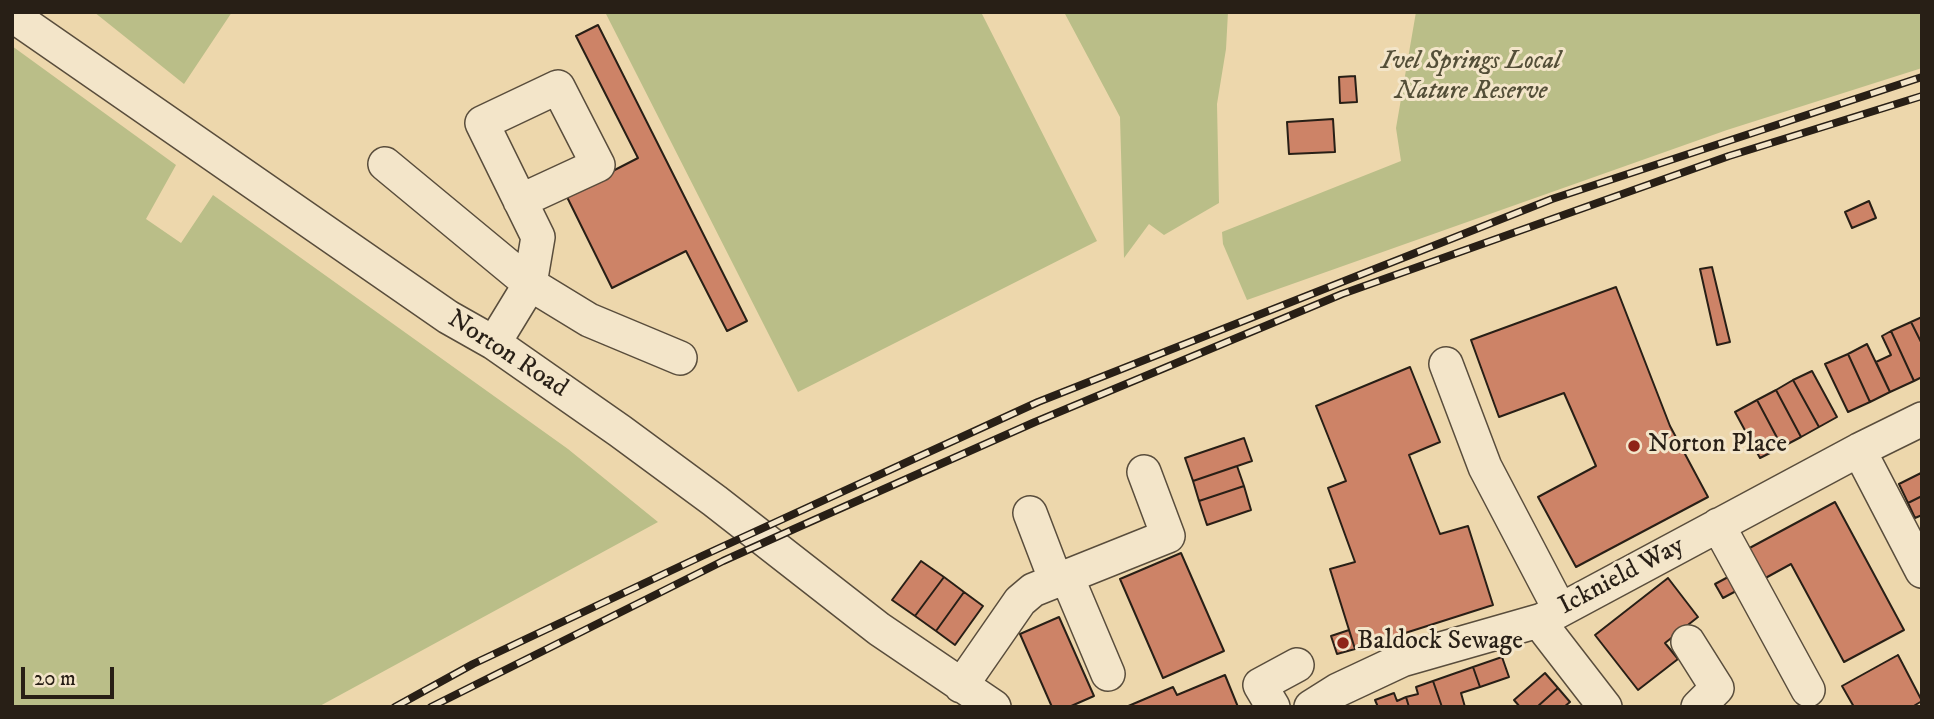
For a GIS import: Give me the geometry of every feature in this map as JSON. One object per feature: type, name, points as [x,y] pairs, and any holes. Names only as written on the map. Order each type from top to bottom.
[{"type":"street","name":"Norton Road","points":[[12,15],[436,309],[494,343],[705,493],[879,629],[994,707]]},
{"type":"street","points":[[384,164],[530,284],[589,320],[680,358]]},
{"type":"street","points":[[494,343],[530,284],[538,237],[520,201]]},
{"type":"street","points":[[1446,365],[1485,467],[1551,615],[1547,632],[1605,707]]},
{"type":"street","name":"Icknield Way","points":[[1311,707],[1354,696],[1402,660],[1551,615],[1718,524],[1922,419]]},
{"type":"street","points":[[1859,450],[1922,572]]},
{"type":"street","points":[[961,686],[1020,601],[1033,590],[1168,536],[1144,472]]},
{"type":"street","points":[[1030,513],[1108,674]]},
{"type":"street","points":[[1718,524],[1808,690]]},
{"type":"street","points":[[1688,642],[1717,688],[1698,707]]},
{"type":"street","points":[[1273,707],[1260,685],[1297,665]]},
{"type":"green space","points":[[94,12],[232,12],[184,84]]},
{"type":"green space","points":[[605,12],[981,12],[1097,241],[798,392]]},
{"type":"green space","points":[[1064,12],[1228,12],[1226,49],[1217,104],[1219,203],[1164,235],[1149,224],[1124,258],[1120,117]]},
{"type":"green space","name":"Ivel Springs Local Nature Reserve","points":[[1416,12],[1922,12],[1922,68],[1727,130],[1247,300],[1223,244],[1222,232],[1401,161],[1396,128]]},
{"type":"green space","points":[[12,46],[176,165],[146,219],[181,243],[213,195],[568,449],[658,522],[318,707],[12,707]]},
{"type":"building","points":[[598,25],[747,321],[727,331],[686,251],[612,288],[566,195],[638,158],[576,36]]},
{"type":"building","points":[[1355,76],[1357,102],[1340,103],[1339,77]]},
{"type":"building","points":[[1333,119],[1335,152],[1289,154],[1287,122]]},
{"type":"building","points":[[1869,201],[1876,218],[1852,228],[1845,212]]},
{"type":"building","points":[[1712,267],[1730,342],[1717,345],[1700,269]]},
{"type":"building","name":"Norton Place","points":[[1616,287],[1670,426],[1708,497],[1576,567],[1538,497],[1596,466],[1564,393],[1499,417],[1471,340]]},
{"type":"building","points":[[1922,317],[1922,344],[1911,322]]},
{"type":"building","points":[[1911,322],[1922,344],[1922,377],[1914,381],[1891,331]]},
{"type":"building","points":[[1891,331],[1914,381],[1890,392],[1876,362],[1891,355],[1882,336]]},
{"type":"building","points":[[1867,344],[1890,392],[1870,402],[1848,354]]},
{"type":"building","points":[[1848,354],[1870,402],[1848,412],[1825,364]]},
{"type":"building","points":[[1410,367],[1440,442],[1409,455],[1440,534],[1468,526],[1493,605],[1355,649],[1330,569],[1355,562],[1328,488],[1346,481],[1316,406]]},
{"type":"building","points":[[1812,371],[1837,417],[1819,427],[1793,380]]},
{"type":"building","points":[[1793,380],[1819,427],[1801,437],[1776,390]]},
{"type":"building","points":[[1776,390],[1801,437],[1782,447],[1757,400]]},
{"type":"building","points":[[1757,400],[1782,447],[1760,458],[1735,412]]},
{"type":"building","points":[[1244,438],[1252,461],[1193,481],[1185,458]]},
{"type":"building","points":[[1237,466],[1244,486],[1199,501],[1193,481]]},
{"type":"building","points":[[1921,473],[1922,496],[1908,503],[1899,484]]},
{"type":"building","points":[[1244,486],[1251,510],[1207,525],[1199,501]]},
{"type":"building","points":[[1922,496],[1922,515],[1915,518],[1908,503]]},
{"type":"building","points":[[1835,502],[1904,630],[1844,662],[1791,564],[1760,581],[1744,551]]},
{"type":"building","points":[[1181,553],[1224,651],[1163,678],[1120,579]]},
{"type":"building","points":[[921,561],[944,577],[915,616],[892,600]]},
{"type":"building","points":[[1730,576],[1738,590],[1723,598],[1715,584]]},
{"type":"building","points":[[944,577],[964,592],[936,631],[915,616]]},
{"type":"building","points":[[1668,578],[1698,617],[1665,643],[1678,659],[1638,690],[1595,635]]},
{"type":"building","points":[[964,592],[983,606],[955,645],[936,631]]},
{"type":"building","points":[[1059,617],[1094,696],[1069,707],[1052,707],[1020,634]]},
{"type":"building","name":"Baldock Sewage","points":[[1349,630],[1355,649],[1337,654],[1331,636]]},
{"type":"building","points":[[1898,655],[1922,701],[1912,707],[1854,707],[1842,686]]},
{"type":"building","points":[[1502,657],[1509,677],[1480,687],[1473,667]]},
{"type":"building","points":[[1473,667],[1480,687],[1461,693],[1465,707],[1442,707],[1433,681]]},
{"type":"building","points":[[1545,673],[1558,688],[1537,707],[1520,707],[1514,700]]},
{"type":"building","points":[[1225,675],[1238,707],[1126,707],[1173,687],[1177,695]]},
{"type":"building","points":[[1433,681],[1442,707],[1409,707],[1406,697],[1418,694],[1416,687]]},
{"type":"building","points":[[1558,688],[1570,702],[1564,707],[1537,707]]},
{"type":"building","points":[[1394,693],[1397,701],[1406,697],[1409,707],[1378,707],[1375,700]]},
{"type":"railway","points":[[395,707],[473,664],[1038,402],[1552,199],[1922,77]]},
{"type":"railway","points":[[431,707],[723,561],[1035,422],[1342,294],[1729,156],[1922,96]]},
{"type":"place","name":"Norton Place","points":[[1634,446]]},
{"type":"place","name":"Baldock Sewage","points":[[1343,643]]}]
